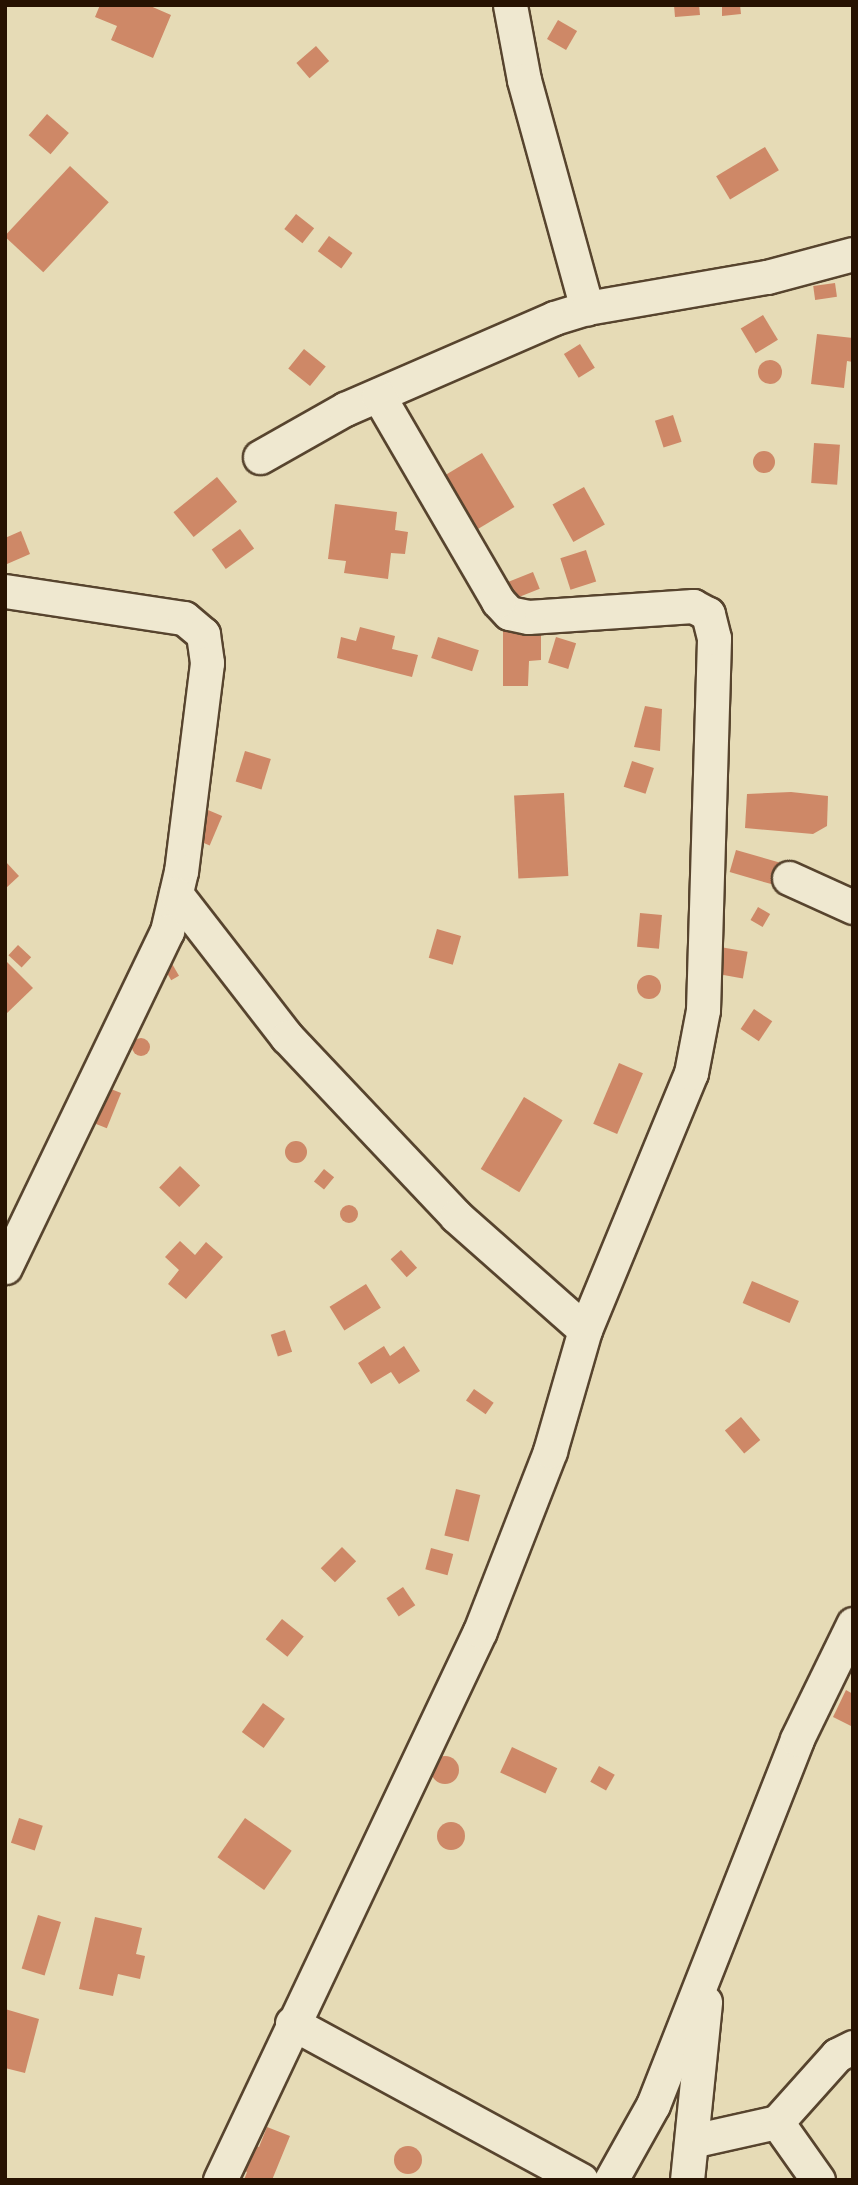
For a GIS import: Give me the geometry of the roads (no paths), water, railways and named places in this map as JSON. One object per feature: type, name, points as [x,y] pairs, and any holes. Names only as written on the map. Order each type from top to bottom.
[{"type":"street","points":[[510,5],[524,80],[587,308]]},
{"type":"street","points":[[260,457],[378,395],[587,308],[767,277],[853,254]]},
{"type":"street","points":[[220,2180],[480,1631],[550,1451],[585,1330],[691,1073],[703,1010],[714,638],[708,614],[693,606],[528,617],[509,613],[498,601],[378,395]]},
{"type":"street","points":[[5,591],[184,618],[204,634],[206,663],[176,894],[162,942],[5,1267]]},
{"type":"street","points":[[789,878],[853,907]]},
{"type":"street","points":[[176,894],[286,1037],[456,1216],[585,1330]]},
{"type":"street","points":[[611,2180],[653,2105],[797,1739],[853,1624]]},
{"type":"street","points":[[687,2180],[709,1961]]},
{"type":"street","points":[[292,2024],[581,2180]]},
{"type":"street","points":[[692,2141],[777,2122],[837,2055],[853,2047]]},
{"type":"street","points":[[777,2122],[818,2180]]}]
